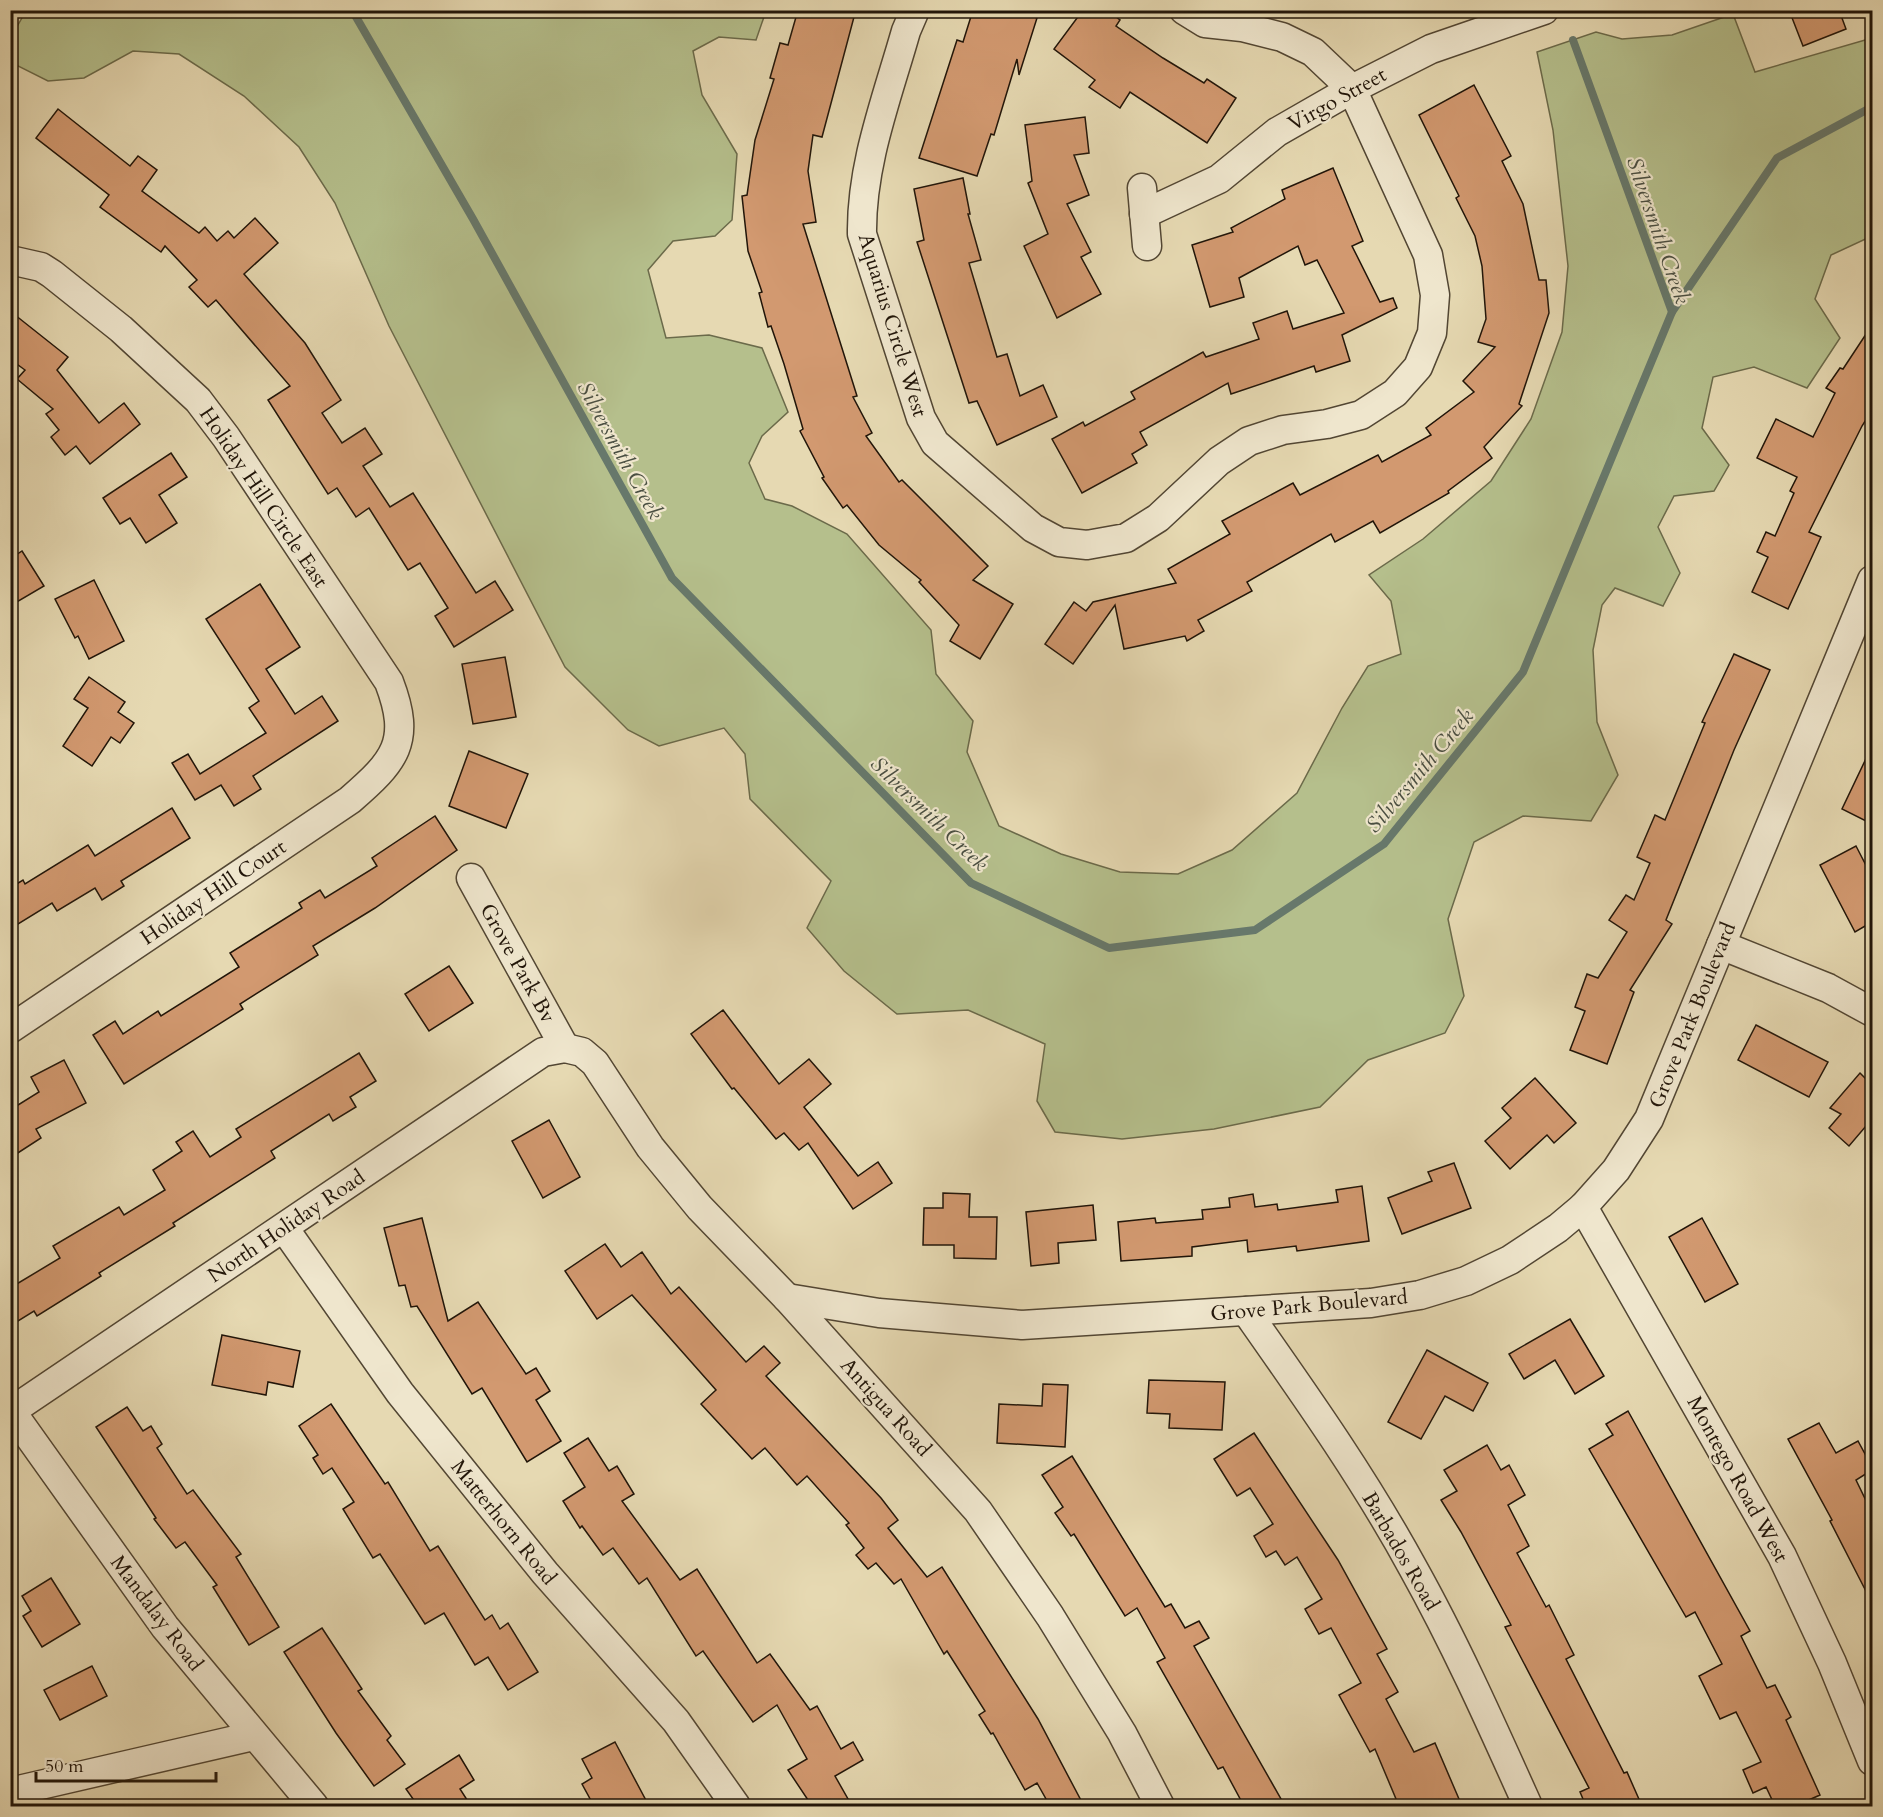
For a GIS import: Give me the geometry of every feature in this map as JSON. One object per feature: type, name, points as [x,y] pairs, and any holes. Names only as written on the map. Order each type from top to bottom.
[{"type":"street","name":"Aquarius Circle West","points":[[915,10],[906,31],[866,170],[862,205],[862,234],[921,418],[935,443],[1033,528],[1059,542],[1087,545],[1126,538],[1158,518],[1219,461],[1249,441],[1283,430],[1327,424],[1361,415],[1395,393],[1418,367],[1432,333],[1436,295],[1428,255],[1352,89]]},
{"type":"street","points":[[1184,10],[1205,23],[1242,27],[1282,37],[1312,52],[1352,89]]},
{"type":"street","name":"Virgo Street","points":[[1147,246],[1143,201],[1219,179],[1277,132],[1352,89],[1431,49],[1545,10]]},
{"type":"street","name":"Holiday Hill Circle East","points":[[10,260],[41,267],[52,274],[121,329],[198,400],[226,437],[389,682],[399,706],[399,739]]},
{"type":"street","name":"Grove Park Boulevard","points":[[787,1298],[879,1313],[993,1325],[1371,1303],[1420,1295],[1466,1281],[1530,1248],[1583,1208],[1616,1170],[1649,1119],[1872,580]]},
{"type":"street","name":"Holiday Hill Court","points":[[10,1029],[350,800],[382,772],[393,756],[399,739]]},
{"type":"street","name":"Grove Park Bv","points":[[471,878],[565,1048]]},
{"type":"street","points":[[1721,945],[1828,988],[1872,1012]]},
{"type":"street","name":"North Holiday Road","points":[[11,1411],[543,1052],[565,1048]]},
{"type":"street","name":"Antigua Road","points":[[565,1048],[582,1052],[595,1063],[650,1147],[699,1208],[787,1298],[978,1511],[1050,1616],[1122,1733],[1160,1806]]},
{"type":"street","name":"Montego Road West","points":[[1583,1208],[1782,1556],[1832,1663],[1872,1761]]},
{"type":"street","name":"Matterhorn Road","points":[[284,1228],[400,1393],[545,1573],[676,1721],[736,1806]]},
{"type":"street","name":"Barbados Road","points":[[1246,1311],[1321,1418],[1413,1567],[1463,1662],[1528,1806]]},
{"type":"street","name":"Mandalay Road","points":[[11,1411],[165,1627],[253,1736],[314,1806]]},
{"type":"street","points":[[10,1792],[253,1736]]},
{"type":"green space","points":[[26,11],[766,11],[756,40],[719,37],[693,51],[702,95],[737,154],[732,220],[715,236],[673,241],[648,270],[666,338],[709,335],[762,348],[788,412],[762,436],[749,463],[765,499],[792,506],[847,534],[931,630],[936,674],[973,721],[967,752],[999,826],[1061,854],[1120,872],[1178,874],[1232,850],[1297,793],[1342,708],[1368,666],[1401,654],[1391,601],[1369,575],[1423,539],[1491,481],[1531,419],[1562,332],[1568,266],[1553,130],[1537,52],[1596,32],[1622,39],[1672,35],[1733,14],[1755,72],[1872,38],[1872,236],[1831,255],[1815,299],[1840,338],[1807,388],[1754,367],[1713,377],[1702,428],[1729,465],[1714,491],[1674,496],[1658,527],[1680,573],[1663,606],[1615,588],[1602,605],[1593,650],[1597,722],[1618,775],[1591,821],[1523,816],[1474,842],[1448,919],[1464,996],[1445,1033],[1368,1060],[1320,1107],[1214,1129],[1122,1139],[1055,1132],[1037,1101],[1045,1044],[968,1010],[897,1014],[844,971],[807,928],[831,881],[750,799],[745,754],[724,728],[659,746],[628,730],[565,667],[389,326],[335,203],[299,147],[244,96],[179,54],[133,51],[84,78],[48,81],[18,66],[11,57],[11,37]]},
{"type":"building","points":[[798,10],[831,10],[854,17],[822,137],[813,135],[808,171],[816,222],[803,224],[857,396],[853,397],[872,433],[866,436],[899,482],[902,480],[988,566],[973,580],[1013,604],[980,659],[950,641],[959,625],[919,582],[921,580],[879,545],[847,505],[843,508],[822,478],[824,477],[800,431],[803,429],[784,364],[771,326],[768,327],[759,293],[762,292],[748,251],[742,196],[747,195],[755,140],[774,79],[770,78],[780,43],[788,45]]},
{"type":"building","points":[[973,10],[1015,10],[1037,18],[1019,75],[1017,59],[994,135],[991,134],[977,176],[919,158],[957,40],[963,42]]},
{"type":"building","points":[[1083,10],[1107,10],[1120,20],[1116,26],[1204,83],[1207,79],[1236,98],[1207,143],[1130,92],[1120,108],[1089,87],[1095,80],[1054,49]]},
{"type":"building","points":[[1789,10],[1839,10],[1846,29],[1803,46]]},
{"type":"building","points":[[1474,85],[1511,156],[1502,161],[1523,204],[1539,280],[1546,280],[1549,313],[1519,404],[1522,406],[1484,447],[1492,458],[1448,491],[1449,493],[1380,533],[1373,521],[1335,542],[1331,534],[1247,582],[1252,591],[1198,620],[1204,631],[1187,641],[1185,636],[1124,649],[1115,605],[1073,664],[1045,644],[1074,602],[1086,611],[1093,602],[1176,583],[1168,569],[1230,534],[1222,521],[1293,483],[1300,495],[1378,455],[1382,462],[1431,435],[1426,428],[1474,392],[1463,381],[1495,347],[1478,342],[1486,319],[1482,266],[1475,236],[1456,198],[1459,196],[1419,115]]},
{"type":"building","points":[[58,109],[130,166],[138,156],[157,170],[142,191],[199,233],[205,227],[217,241],[228,231],[234,238],[255,218],[278,243],[244,274],[305,343],[341,400],[322,413],[342,443],[365,428],[382,454],[363,466],[390,507],[413,493],[476,593],[495,581],[513,610],[454,647],[435,616],[448,608],[420,563],[408,570],[369,508],[356,517],[337,488],[328,494],[268,400],[290,386],[216,300],[208,307],[189,287],[197,280],[165,246],[161,252],[100,207],[109,195],[36,138]]},
{"type":"building","points":[[1085,117],[1089,153],[1074,155],[1089,195],[1067,204],[1091,252],[1081,257],[1101,294],[1057,318],[1024,246],[1048,234],[1028,183],[1032,181],[1025,125]]},
{"type":"building","points":[[1333,168],[1363,241],[1352,246],[1380,302],[1393,298],[1397,308],[1342,335],[1350,361],[1316,372],[1314,366],[1231,394],[1228,383],[1140,432],[1147,445],[1132,454],[1137,463],[1082,493],[1052,439],[1083,422],[1085,426],[1135,399],[1131,392],[1203,352],[1206,357],[1259,339],[1253,323],[1287,311],[1293,329],[1344,313],[1317,260],[1305,265],[1298,246],[1239,278],[1244,297],[1210,307],[1192,245],[1233,232],[1231,228],[1285,199],[1282,190]]},
{"type":"building","points":[[963,178],[970,214],[968,214],[981,260],[969,263],[997,357],[1007,354],[1020,396],[1043,385],[1057,417],[997,445],[977,401],[969,403],[917,242],[924,240],[914,189]]},
{"type":"building","points":[[10,311],[68,357],[57,370],[99,423],[124,403],[140,424],[90,464],[76,446],[65,455],[51,437],[59,430],[46,414],[53,409],[17,379],[25,370],[10,359]]},
{"type":"building","points":[[1872,325],[1872,410],[1809,532],[1821,537],[1788,609],[1752,592],[1768,557],[1757,552],[1766,532],[1775,536],[1794,493],[1790,491],[1797,477],[1757,458],[1776,419],[1813,437],[1835,393],[1826,388],[1840,368],[1843,369]]},
{"type":"building","points":[[171,453],[187,477],[159,495],[177,523],[146,543],[130,518],[120,524],[103,498]]},
{"type":"building","points":[[22,551],[44,586],[10,606],[10,559]]},
{"type":"building","points":[[94,580],[124,641],[89,659],[78,636],[75,638],[55,599]]},
{"type":"building","points":[[260,584],[300,647],[266,669],[295,714],[322,696],[338,721],[253,776],[261,789],[234,806],[221,785],[195,800],[172,763],[188,754],[200,774],[266,733],[249,708],[259,701],[206,619]]},
{"type":"building","points":[[1734,654],[1770,670],[1734,750],[1666,920],[1672,924],[1630,990],[1634,992],[1607,1064],[1570,1050],[1585,1011],[1575,1007],[1587,974],[1598,978],[1627,932],[1609,920],[1626,895],[1634,900],[1650,863],[1637,857],[1655,815],[1665,820],[1705,723],[1702,722]]},
{"type":"building","points":[[505,657],[516,717],[473,724],[462,664]]},
{"type":"building","points":[[89,677],[125,702],[118,712],[134,723],[120,743],[111,737],[92,766],[63,746],[88,708],[74,699]]},
{"type":"building","points":[[1872,746],[1872,824],[1842,809]]},
{"type":"building","points":[[469,751],[528,774],[506,828],[449,806]]},
{"type":"building","points":[[172,808],[190,838],[121,881],[124,886],[102,900],[95,888],[57,911],[52,903],[10,929],[10,888],[23,880],[25,884],[88,845],[95,856]]},
{"type":"building","points":[[435,816],[457,850],[375,908],[313,946],[318,955],[240,1004],[243,1009],[124,1084],[93,1035],[115,1021],[123,1034],[158,1011],[161,1016],[239,967],[230,953],[302,908],[299,903],[320,890],[325,898],[377,866],[372,858]]},
{"type":"building","points":[[1856,846],[1872,877],[1872,922],[1855,932],[1820,865]]},
{"type":"building","points":[[449,966],[473,1003],[429,1031],[405,994]]},
{"type":"building","points":[[723,1010],[779,1084],[809,1059],[831,1084],[804,1107],[858,1176],[878,1162],[892,1183],[853,1209],[808,1143],[799,1150],[784,1133],[776,1139],[734,1088],[732,1089],[691,1034]]},
{"type":"building","points":[[1756,1025],[1828,1062],[1809,1097],[1738,1060]]},
{"type":"building","points":[[359,1053],[376,1081],[350,1097],[356,1107],[333,1121],[329,1114],[271,1151],[275,1158],[173,1223],[175,1226],[99,1273],[101,1276],[37,1316],[34,1311],[10,1326],[10,1288],[60,1258],[53,1246],[119,1207],[124,1215],[165,1190],[153,1170],[182,1151],[176,1142],[193,1131],[210,1157],[241,1137],[236,1129]]},
{"type":"building","points":[[64,1060],[86,1103],[36,1129],[41,1138],[10,1158],[10,1110],[39,1092],[31,1077]]},
{"type":"building","points":[[1860,1073],[1872,1085],[1872,1119],[1849,1146],[1829,1128],[1841,1114],[1830,1108]]},
{"type":"building","points":[[1535,1078],[1576,1123],[1554,1143],[1547,1135],[1510,1169],[1485,1141],[1511,1118],[1502,1108]]},
{"type":"building","points":[[549,1120],[580,1177],[543,1198],[512,1141]]},
{"type":"building","points":[[1454,1163],[1471,1208],[1402,1234],[1388,1198],[1432,1181],[1428,1172]]},
{"type":"building","points":[[1362,1186],[1369,1241],[1297,1251],[1296,1246],[1248,1252],[1247,1240],[1192,1247],[1192,1256],[1121,1261],[1118,1222],[1155,1218],[1156,1223],[1203,1219],[1202,1210],[1230,1207],[1229,1198],[1253,1194],[1255,1207],[1277,1204],[1278,1210],[1338,1202],[1336,1190]]},
{"type":"building","points":[[943,1193],[970,1194],[969,1217],[997,1217],[996,1259],[954,1258],[954,1245],[923,1245],[924,1208],[943,1208]]},
{"type":"building","points":[[1093,1205],[1096,1240],[1058,1243],[1059,1263],[1031,1266],[1026,1212]]},
{"type":"building","points":[[422,1218],[448,1321],[478,1302],[526,1374],[536,1368],[550,1391],[536,1400],[561,1441],[527,1462],[482,1388],[472,1394],[417,1306],[411,1307],[405,1285],[399,1286],[384,1228]]},
{"type":"building","points":[[1702,1218],[1738,1284],[1705,1302],[1669,1237]]},
{"type":"building","points":[[605,1244],[621,1267],[642,1252],[671,1294],[679,1287],[746,1362],[764,1346],[780,1363],[766,1376],[881,1498],[898,1520],[888,1528],[927,1577],[942,1567],[1038,1719],[1084,1806],[1050,1806],[1037,1783],[1025,1790],[993,1733],[991,1734],[979,1715],[985,1711],[947,1651],[944,1654],[901,1579],[894,1584],[876,1563],[868,1569],[856,1555],[864,1548],[846,1525],[849,1523],[807,1476],[797,1485],[765,1448],[752,1459],[701,1404],[716,1390],[632,1295],[597,1319],[565,1271]]},
{"type":"building","points":[[1570,1319],[1604,1376],[1575,1394],[1555,1360],[1524,1379],[1509,1354]]},
{"type":"building","points":[[222,1335],[300,1351],[293,1387],[268,1382],[266,1395],[212,1385]]},
{"type":"building","points":[[1427,1350],[1488,1383],[1473,1411],[1445,1396],[1421,1439],[1388,1422]]},
{"type":"building","points":[[1149,1380],[1225,1382],[1222,1430],[1169,1428],[1170,1414],[1147,1413]]},
{"type":"building","points":[[1043,1384],[1068,1385],[1065,1447],[997,1443],[999,1404],[1042,1406]]},
{"type":"building","points":[[331,1404],[385,1484],[388,1482],[430,1551],[438,1546],[485,1620],[492,1615],[500,1629],[508,1623],[538,1672],[508,1690],[488,1657],[475,1665],[444,1613],[425,1624],[380,1554],[373,1558],[343,1509],[354,1502],[332,1468],[323,1474],[313,1458],[318,1455],[299,1426]]},
{"type":"building","points":[[127,1407],[143,1431],[151,1426],[162,1444],[157,1448],[187,1494],[193,1490],[241,1554],[236,1557],[279,1627],[249,1645],[213,1587],[217,1585],[185,1542],[176,1548],[154,1519],[156,1518],[96,1427]]},
{"type":"building","points":[[1628,1411],[1750,1631],[1741,1636],[1767,1688],[1775,1685],[1791,1717],[1786,1720],[1820,1795],[1795,1806],[1775,1806],[1766,1787],[1753,1793],[1743,1770],[1761,1762],[1736,1712],[1720,1719],[1699,1676],[1722,1664],[1695,1612],[1686,1617],[1589,1449],[1613,1435],[1606,1424]]},
{"type":"building","points":[[1819,1423],[1836,1453],[1858,1441],[1872,1467],[1872,1470],[1856,1480],[1872,1513],[1872,1603],[1830,1521],[1832,1520],[1788,1439]]},
{"type":"building","points":[[1254,1433],[1338,1560],[1387,1649],[1377,1654],[1398,1692],[1386,1699],[1414,1752],[1435,1743],[1462,1806],[1399,1806],[1375,1749],[1370,1752],[1339,1695],[1361,1683],[1331,1628],[1319,1634],[1305,1609],[1322,1599],[1297,1557],[1285,1565],[1276,1551],[1266,1557],[1254,1536],[1273,1524],[1250,1488],[1237,1496],[1214,1459]]},
{"type":"building","points":[[588,1438],[609,1471],[617,1466],[634,1494],[622,1501],[680,1580],[697,1569],[757,1663],[770,1654],[810,1710],[817,1706],[841,1749],[853,1742],[863,1760],[835,1776],[852,1806],[812,1806],[788,1770],[807,1759],[777,1705],[753,1722],[703,1651],[696,1656],[647,1578],[639,1584],[613,1548],[603,1555],[582,1526],[580,1528],[563,1501],[585,1487],[564,1453]]},
{"type":"building","points":[[1487,1445],[1501,1470],[1509,1465],[1525,1495],[1508,1505],[1529,1546],[1517,1553],[1546,1607],[1549,1605],[1574,1655],[1566,1659],[1624,1773],[1627,1772],[1642,1806],[1586,1806],[1580,1792],[1589,1788],[1505,1627],[1511,1625],[1461,1532],[1441,1500],[1457,1491],[1444,1470]]},
{"type":"building","points":[[1072,1456],[1165,1607],[1171,1604],[1185,1628],[1199,1621],[1209,1638],[1194,1646],[1285,1806],[1244,1806],[1223,1767],[1218,1769],[1157,1662],[1165,1658],[1137,1608],[1125,1616],[1074,1534],[1071,1536],[1055,1513],[1063,1507],[1042,1475]]},
{"type":"building","points":[[51,1578],[80,1624],[42,1647],[23,1616],[31,1611],[22,1596]]},
{"type":"building","points":[[322,1628],[362,1689],[358,1691],[391,1736],[387,1740],[405,1764],[374,1786],[336,1733],[284,1652]]},
{"type":"building","points":[[92,1666],[107,1696],[60,1720],[44,1690]]},
{"type":"building","points":[[615,1742],[649,1806],[594,1806],[582,1784],[592,1778],[582,1759]]},
{"type":"building","points":[[459,1755],[474,1780],[460,1789],[471,1806],[418,1806],[406,1789]]},
{"type":"waterway","name":"Silversmith Creek","points":[[352,10],[473,219],[672,578],[971,883],[1109,948],[1255,930],[1384,844],[1523,672],[1672,312],[1573,40]]},
{"type":"waterway","points":[[1672,312],[1777,158],[1872,107]]}]
